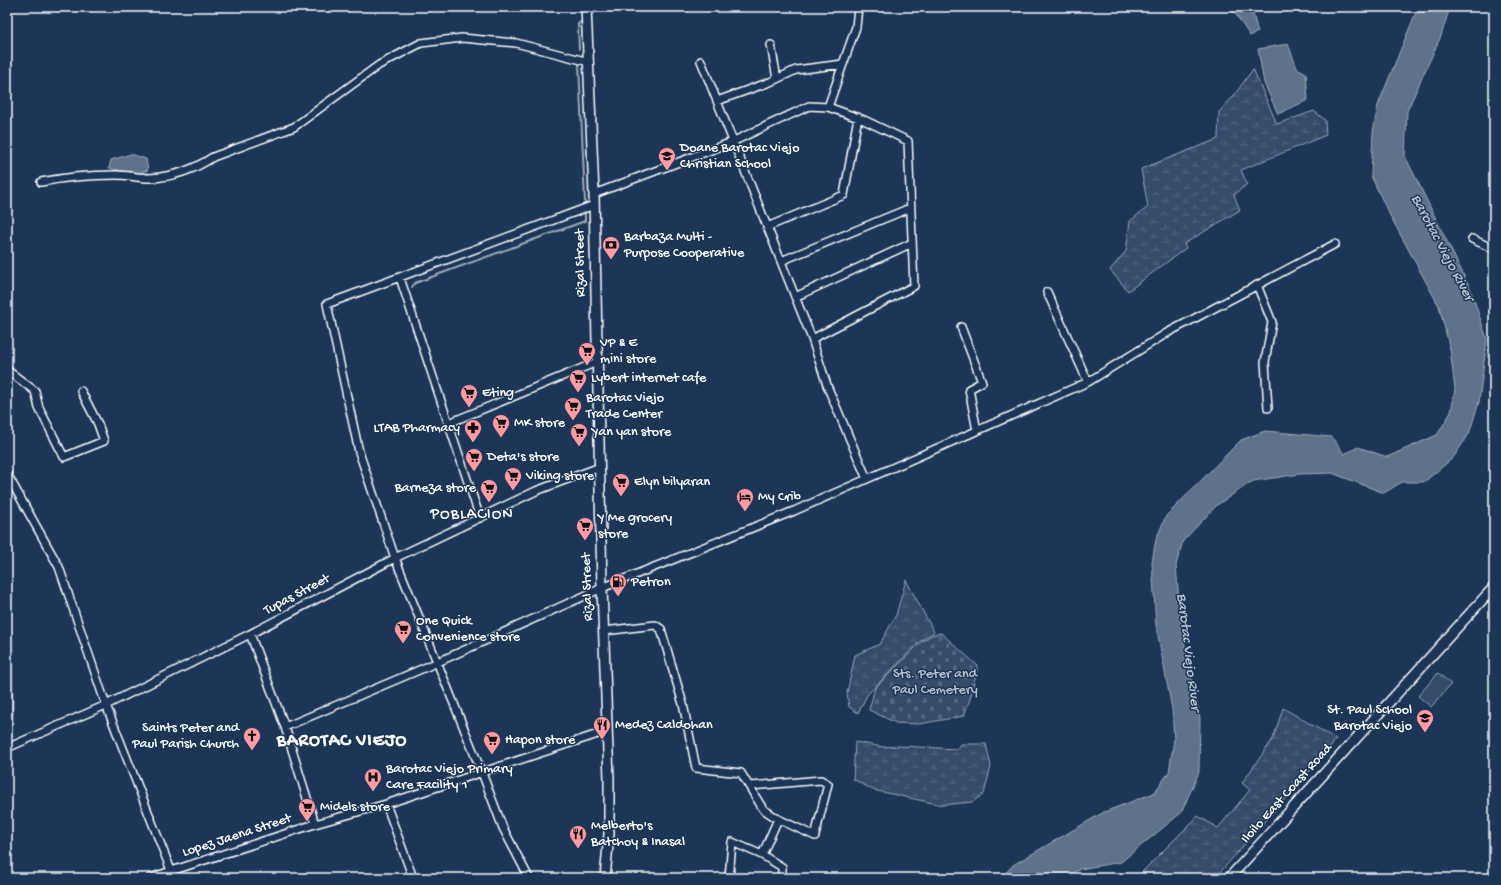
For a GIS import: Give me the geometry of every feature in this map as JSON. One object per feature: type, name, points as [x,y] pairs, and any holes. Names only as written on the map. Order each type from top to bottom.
[{"type":"main road","name":"Rizal Street","points":[[586,7],[594,194],[602,588],[607,731],[609,834],[605,878]]},
{"type":"main road","name":"Iloilo East Coast Road","points":[[1229,878],[1494,587]]},
{"type":"street","points":[[828,107],[856,27],[858,7]]},
{"type":"street","points":[[40,182],[75,175],[118,175],[149,178],[181,172],[213,157],[294,127],[372,69],[421,44],[462,38],[516,43],[589,62]]},
{"type":"street","points":[[771,45],[777,79]]},
{"type":"street","points":[[701,61],[732,142],[812,339],[828,388],[867,479]]},
{"type":"street","points":[[717,101],[777,79],[796,70],[844,64]]},
{"type":"street","points":[[594,194],[732,142],[809,106],[828,107],[858,118],[908,141],[914,286],[812,339]]},
{"type":"street","points":[[767,226],[844,195],[858,118]]},
{"type":"street","points":[[529,878],[503,828],[482,773],[461,725],[438,662],[395,558],[359,452],[327,304],[594,205]]},
{"type":"street","points":[[781,261],[910,208]]},
{"type":"street","points":[[1472,239],[1494,248]]},
{"type":"street","points":[[795,297],[912,243]]},
{"type":"street","points":[[285,727],[438,662],[602,588],[794,511],[1088,382],[1167,333],[1335,244]]},
{"type":"street","points":[[400,278],[480,518]]},
{"type":"street","points":[[1257,285],[1272,322],[1265,362],[1268,408]]},
{"type":"street","points":[[1047,292],[1088,382]]},
{"type":"street","points":[[961,327],[982,382],[969,388],[977,431]]},
{"type":"street","points":[[449,423],[598,362]]},
{"type":"street","points":[[7,370],[35,391],[38,408],[64,457],[104,441],[98,424],[81,391]]},
{"type":"street","name":"Tupas Street","points":[[7,748],[106,705],[250,634],[395,558],[536,491],[600,467]]},
{"type":"street","points":[[7,474],[59,567],[106,705],[173,875]]},
{"type":"street","points":[[604,631],[655,625],[661,628],[683,704],[696,768],[742,773],[762,809],[778,819],[815,836],[828,784],[821,780],[750,786]]},
{"type":"street","points":[[250,634],[285,727],[316,824]]},
{"type":"street","name":"Lopez Jaena Street","points":[[150,878],[173,875],[316,824],[386,804],[607,731]]},
{"type":"street","points":[[386,804],[413,878]]},
{"type":"street","points":[[762,855],[778,819]]},
{"type":"street","points":[[729,878],[732,842],[762,855],[782,867],[782,874],[779,878]]},
{"type":"green space","points":[[1253,69],[1277,124],[1314,111],[1325,120],[1326,135],[1241,170],[1247,184],[1234,195],[1240,210],[1184,244],[1186,248],[1128,291],[1110,270],[1126,251],[1130,221],[1148,207],[1141,169],[1218,139],[1219,112],[1233,97]]},
{"type":"green space","points":[[906,580],[934,632],[920,641],[867,695],[858,713],[849,707],[847,693],[855,655],[880,644],[896,615]]},
{"type":"green space","points":[[7,626],[12,636],[13,725],[7,726]]},
{"type":"green space","name":"Sts. Peter and Paul Cemetery","points":[[941,633],[978,666],[964,716],[919,724],[896,723],[869,710],[875,688],[921,642],[932,635]]},
{"type":"green space","points":[[1438,673],[1451,684],[1431,707],[1418,696]]},
{"type":"green space","points":[[1283,708],[1336,739],[1330,748],[1215,878],[1137,877],[1198,816],[1218,828],[1250,790],[1242,783],[1273,739]]},
{"type":"green space","points":[[855,742],[883,747],[899,746],[958,749],[961,744],[986,744],[991,766],[984,794],[972,802],[942,805],[873,790],[853,779]]},
{"type":"water","points":[[1231,7],[1251,7],[1258,32],[1250,36]]},
{"type":"water","name":"Barotac Viejo River","points":[[1418,7],[1450,7],[1441,36],[1407,111],[1405,156],[1470,288],[1487,339],[1479,402],[1469,434],[1453,458],[1424,482],[1402,482],[1384,493],[1332,473],[1300,474],[1253,481],[1217,505],[1183,541],[1176,565],[1181,626],[1200,718],[1199,772],[1181,813],[1121,862],[1080,869],[1065,878],[1001,878],[1013,865],[1104,812],[1154,793],[1169,772],[1174,740],[1172,709],[1156,625],[1152,562],[1156,539],[1166,516],[1241,440],[1265,431],[1332,437],[1344,454],[1358,447],[1387,457],[1437,435],[1451,412],[1455,389],[1450,349],[1439,306],[1387,210],[1371,176],[1373,132],[1378,105]]},
{"type":"water","points":[[1288,44],[1297,68],[1306,73],[1308,100],[1278,114],[1264,83],[1258,49]]},
{"type":"water","points":[[131,154],[146,159],[148,170],[135,174],[109,168],[111,160]]},
{"type":"waterway","points":[[591,15],[601,7]]},
{"type":"waterway","points":[[579,49],[578,24],[582,21]]},
{"type":"waterway","points":[[579,64],[585,202]]},
{"type":"waterway","points":[[412,287],[415,283],[585,221],[585,214]]},
{"type":"place","name":"Doane Barotac Viejo Christian School","points":[[667,171]]},
{"type":"place","name":"Barbaza Multi - Purpose Cooperative","points":[[611,260]]},
{"type":"place","name":"VP & E mini store","points":[[587,366]]},
{"type":"place","name":"Lybert internet cafe","points":[[578,393]]},
{"type":"place","name":"Eting","points":[[469,408]]},
{"type":"place","name":"Barotac Viejo Trade Center","points":[[573,421]]},
{"type":"place","name":"MK store","points":[[501,438]]},
{"type":"place","name":"LTAB Pharmacy","points":[[473,443]]},
{"type":"place","name":"Yan yan store","points":[[579,447]]},
{"type":"place","name":"Deta's store","points":[[474,472]]},
{"type":"place","name":"Viking store","points":[[513,491]]},
{"type":"place","name":"Elyn bilyaran","points":[[621,497]]},
{"type":"place","name":"Barneza store","points":[[489,503]]},
{"type":"place","name":"My Crib","points":[[745,512]]},
{"type":"place","name":"Y Me grocery store","points":[[585,541]]},
{"type":"place","name":"Petron","points":[[618,597]]},
{"type":"place","name":"One Quick Convenience store","points":[[403,644]]},
{"type":"place","name":"St. Paul School Barotac Viejo","points":[[1425,733]]},
{"type":"place","name":"Medez Caldohan","points":[[602,740]]},
{"type":"place","name":"Saints Peter and Paul Parish Church","points":[[252,751]]},
{"type":"place","name":"Hapon store","points":[[492,755]]},
{"type":"place","name":"Barotac Viejo Primary Care Facility 1","points":[[373,792]]},
{"type":"place","name":"Midels store","points":[[307,822]]},
{"type":"place","name":"Melberto's Batchoy & Inasal","points":[[578,849]]},
{"type":"district","name":"POBLACION","points":[[472,515]]},
{"type":"district","name":"BAROTAC VIEJO","points":[[342,741]]}]
